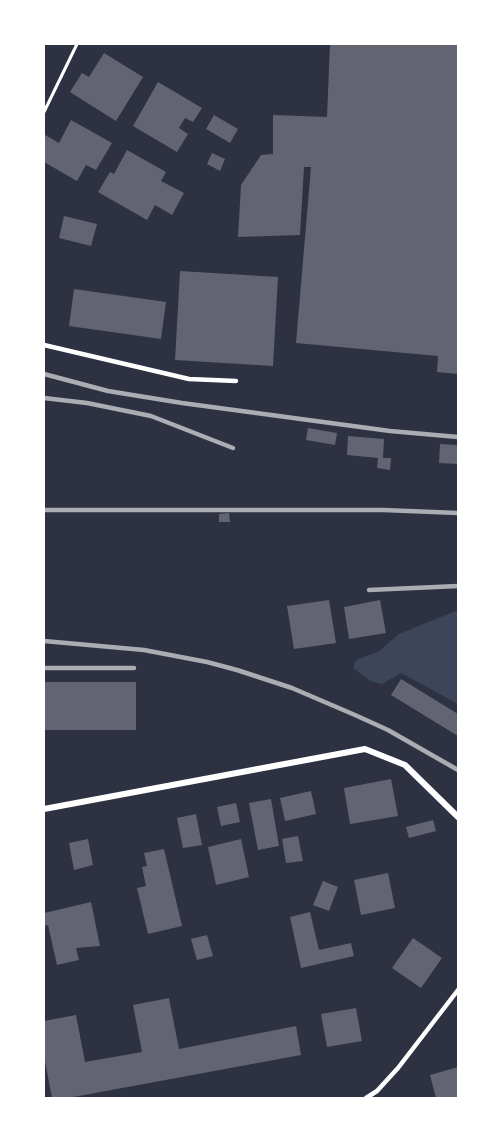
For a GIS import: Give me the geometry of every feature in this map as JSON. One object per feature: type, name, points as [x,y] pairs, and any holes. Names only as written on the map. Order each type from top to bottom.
[{"type":"street","points":[[44,809],[365,750],[405,765],[459,818]]},
{"type":"lane","points":[[44,345],[189,379],[236,381]]},
{"type":"lane","points":[[366,1098],[377,1091],[398,1068],[459,990]]},
{"type":"path","points":[[44,112],[77,44]]},
{"type":"shaded area","points":[[458,610],[458,704],[401,673],[382,684],[370,681],[353,668],[356,660],[379,651],[399,634]]},
{"type":"building","points":[[330,44],[458,44],[458,374],[437,372],[438,356],[296,343],[311,167],[304,167],[300,235],[238,237],[241,185],[261,155],[273,154],[273,115],[327,117]]},
{"type":"building","points":[[104,53],[143,77],[116,121],[70,92],[82,73],[89,77]]},
{"type":"building","points":[[158,82],[202,108],[193,122],[185,118],[179,128],[188,134],[177,152],[133,126]]},
{"type":"building","points":[[214,115],[238,129],[230,143],[206,129]]},
{"type":"building","points":[[71,120],[112,143],[96,170],[86,165],[77,181],[44,162],[45,135],[59,143]]},
{"type":"building","points":[[127,150],[166,172],[161,181],[184,193],[172,215],[155,205],[147,220],[98,192],[110,172],[114,174]]},
{"type":"building","points":[[212,153],[225,159],[220,171],[207,164]]},
{"type":"building","points":[[64,216],[97,224],[91,246],[59,238]]},
{"type":"building","points":[[180,271],[278,277],[273,366],[175,360]]},
{"type":"building","points":[[74,289],[166,302],[161,339],[69,326]]},
{"type":"building","points":[[308,428],[337,433],[335,445],[306,440]]},
{"type":"building","points":[[348,436],[384,439],[383,458],[391,458],[390,470],[377,468],[378,458],[347,455]]},
{"type":"building","points":[[440,444],[458,445],[458,464],[439,463]]},
{"type":"building","points":[[229,513],[230,522],[219,522],[219,514]]},
{"type":"building","points":[[329,600],[336,643],[294,649],[287,606]]},
{"type":"building","points":[[380,600],[386,633],[349,639],[344,607]]},
{"type":"building","points":[[401,679],[458,714],[458,736],[391,695]]},
{"type":"building","points":[[44,682],[136,682],[136,730],[44,730]]},
{"type":"building","points":[[391,779],[398,816],[350,824],[344,788]]},
{"type":"building","points":[[311,791],[316,814],[285,821],[280,798]]},
{"type":"building","points":[[271,799],[279,846],[258,850],[249,803]]},
{"type":"building","points":[[236,803],[240,822],[221,826],[217,807]]},
{"type":"building","points":[[196,814],[202,845],[183,848],[177,818]]},
{"type":"building","points":[[433,820],[436,831],[409,838],[406,827]]},
{"type":"building","points":[[298,836],[303,861],[286,863],[282,839]]},
{"type":"building","points":[[88,839],[93,865],[74,870],[69,843]]},
{"type":"building","points":[[241,839],[249,877],[216,885],[208,847]]},
{"type":"building","points":[[164,849],[182,926],[148,934],[137,888],[146,886],[142,867],[147,866],[144,853]]},
{"type":"building","points":[[388,873],[395,908],[361,915],[354,880]]},
{"type":"building","points":[[323,881],[338,887],[329,911],[313,905]]},
{"type":"building","points":[[91,902],[100,946],[76,948],[79,960],[57,965],[48,925],[44,926],[44,913]]},
{"type":"building","points":[[310,912],[319,950],[351,943],[354,956],[301,968],[290,917]]},
{"type":"building","points":[[207,935],[213,956],[197,960],[191,939]]},
{"type":"building","points":[[413,938],[442,958],[421,988],[392,968]]},
{"type":"building","points":[[169,998],[179,1049],[296,1026],[301,1055],[68,1098],[52,1098],[44,1056],[44,1021],[76,1015],[85,1062],[142,1052],[133,1005]]},
{"type":"building","points":[[356,1008],[362,1041],[327,1047],[321,1014]]},
{"type":"building","points":[[458,1067],[458,1098],[436,1098],[430,1075]]},
{"type":"railway","points":[[44,374],[108,391],[182,403],[390,431],[458,437]]},
{"type":"railway","points":[[44,398],[87,403],[151,416],[233,448]]},
{"type":"railway","points":[[44,510],[383,510],[458,513]]},
{"type":"railway","points":[[369,590],[458,586]]},
{"type":"railway","points":[[44,641],[144,650],[237,670],[292,688],[355,715],[388,730],[458,770]]},
{"type":"railway","points":[[44,668],[134,668]]}]
